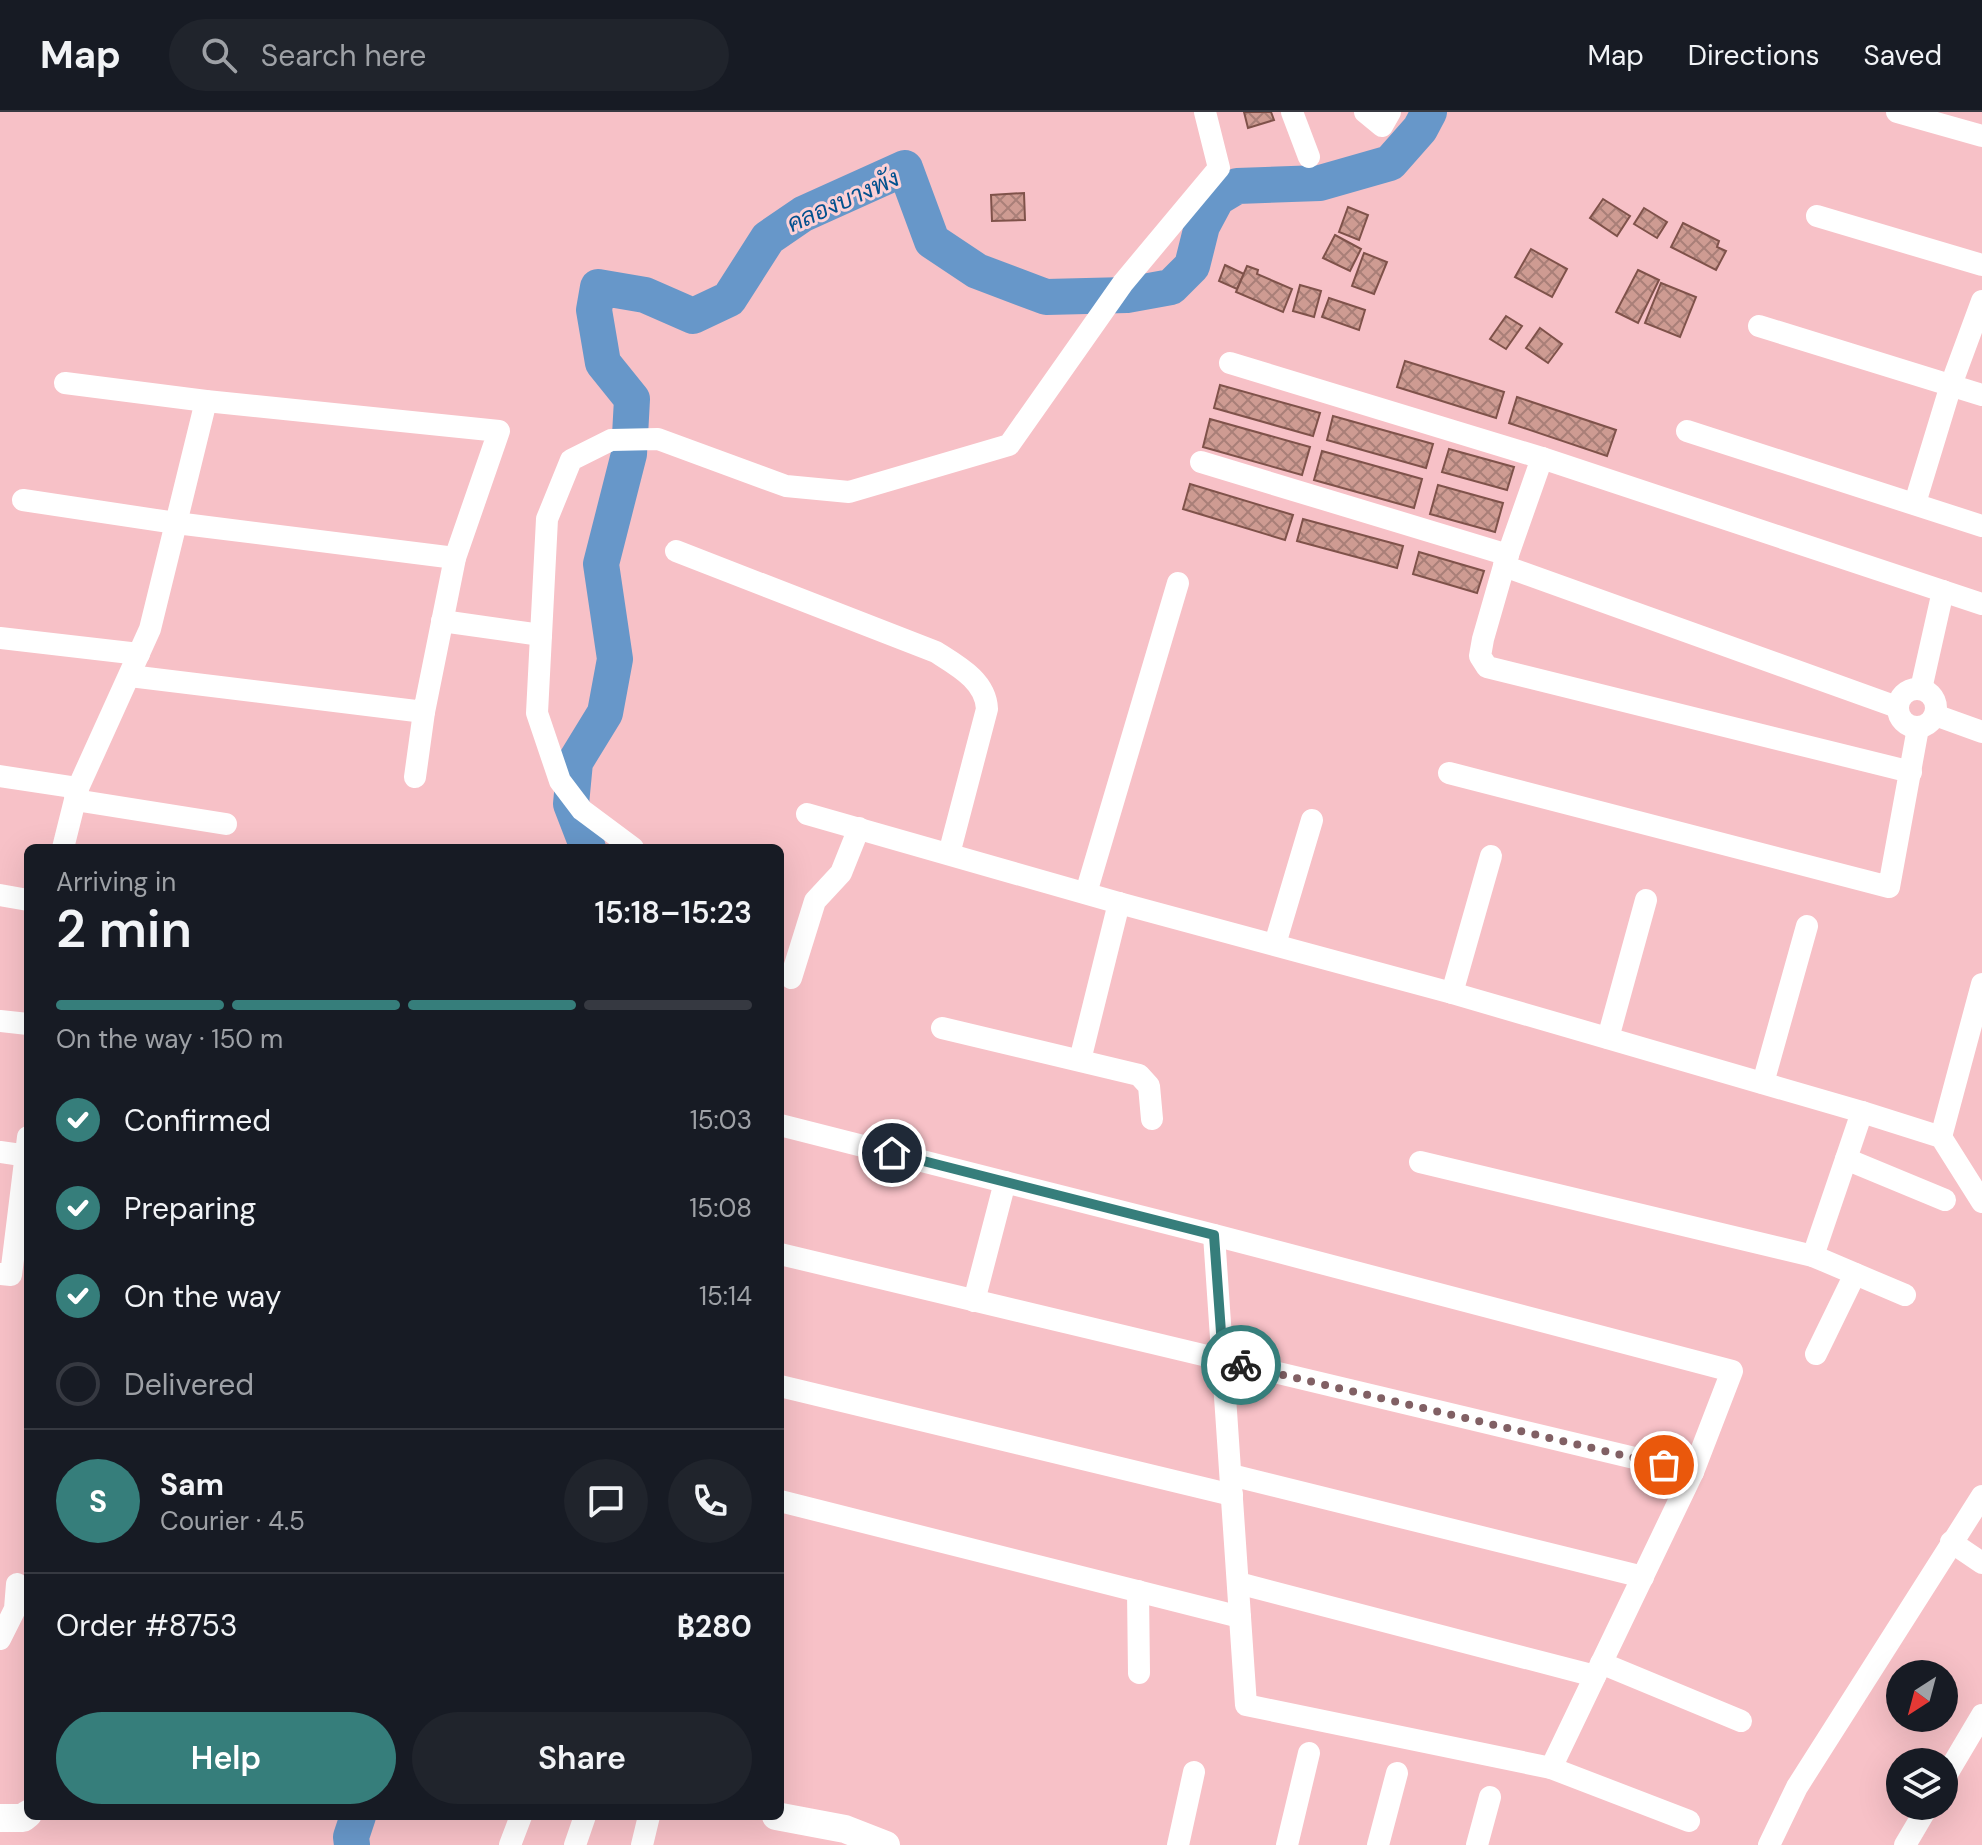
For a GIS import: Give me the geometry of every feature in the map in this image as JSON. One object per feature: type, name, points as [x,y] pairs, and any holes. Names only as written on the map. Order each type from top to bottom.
[{"type":"street","points":[[628,844],[582,810],[560,781],[537,713],[547,519],[571,460],[611,440],[658,439],[786,486],[849,492],[1009,445],[1117,292],[1219,168],[1205,112]]},
{"type":"street","points":[[1292,112],[1309,157]]},
{"type":"street","points":[[1365,112],[1382,126],[1390,112]]},
{"type":"street","points":[[1897,112],[1982,136]]},
{"type":"street","points":[[1817,216],[1982,265]]},
{"type":"street","points":[[1915,503],[1951,385],[1982,301]]},
{"type":"street","points":[[1759,326],[1982,395]]},
{"type":"street","points":[[1230,363],[1542,458],[1982,604]]},
{"type":"street","points":[[65,383],[499,431],[455,558],[424,712],[415,777]]},
{"type":"street","points":[[64,844],[76,794],[150,629],[206,401]]},
{"type":"street","points":[[1687,431],[1982,526]]},
{"type":"street","points":[[1542,458],[1506,561],[1480,656],[1482,662],[1491,669],[1911,772]]},
{"type":"street","points":[[1201,462],[1506,561],[1897,707]]},
{"type":"street","points":[[23,500],[176,523],[455,558]]},
{"type":"street","points":[[676,551],[936,652],[981,687],[987,698],[987,709],[949,854]]},
{"type":"street","points":[[1086,893],[1178,583]]},
{"type":"street","points":[[1921,689],[1943,591]]},
{"type":"street","points":[[442,621],[541,635]]},
{"type":"street","points":[[0,638],[139,654]]},
{"type":"street","points":[[130,676],[424,712]]},
{"type":"street","points":[[1449,773],[1889,887],[1911,772],[1926,721],[1936,704],[1931,694],[1921,689],[1910,690],[1901,696],[1897,707],[1899,717],[1907,725],[1926,721],[1982,732]]},
{"type":"street","points":[[0,776],[226,824]]},
{"type":"street","points":[[807,814],[1452,993],[1862,1112],[1945,1145],[1982,1174]]},
{"type":"street","points":[[1275,944],[1312,820]]},
{"type":"street","points":[[791,978],[815,901],[841,873],[859,828]]},
{"type":"street","points":[[1452,993],[1491,856]]},
{"type":"street","points":[[0,895],[24,899]]},
{"type":"street","points":[[1608,1038],[1646,900]]},
{"type":"street","points":[[1080,1060],[1119,903]]},
{"type":"street","points":[[1763,1083],[1807,926]]},
{"type":"street","points":[[1982,984],[1979,1010],[1945,1145],[1982,1202]]},
{"type":"street","points":[[0,1021],[24,1024]]},
{"type":"street","points":[[942,1028],[1080,1060],[1145,1079],[1149,1086],[1152,1119]]},
{"type":"street","points":[[1813,1256],[1862,1112]]},
{"type":"street","points":[[784,1126],[1732,1371],[1693,1472],[1551,1768]]},
{"type":"street","points":[[0,1152],[24,1149]]},
{"type":"street","points":[[1846,1159],[1945,1200]]},
{"type":"street","points":[[1420,1162],[1813,1256],[1905,1295]]},
{"type":"street","points":[[0,1274],[11,1275],[24,1173]]},
{"type":"street","points":[[974,1301],[1005,1182]]},
{"type":"street","points":[[1214,1235],[1246,1705],[1551,1768],[1689,1821]]},
{"type":"street","points":[[784,1255],[1693,1472]]},
{"type":"street","points":[[1816,1354],[1855,1274]]},
{"type":"street","points":[[784,1387],[1643,1577]]},
{"type":"street","points":[[1769,1845],[1797,1787],[1982,1496]]},
{"type":"street","points":[[784,1502],[1240,1617]]},
{"type":"street","points":[[1951,1542],[1982,1563]]},
{"type":"street","points":[[1238,1583],[1598,1669],[1741,1721]]},
{"type":"street","points":[[0,1639],[15,1609],[17,1584]]},
{"type":"street","points":[[1138,1591],[1139,1673]]},
{"type":"street","points":[[1958,1755],[1982,1715]]},
{"type":"street","points":[[1287,1845],[1309,1753]]},
{"type":"street","points":[[1178,1845],[1194,1772]]},
{"type":"street","points":[[1378,1845],[1397,1773]]},
{"type":"street","points":[[1477,1845],[1490,1797]]},
{"type":"street","points":[[0,1818],[24,1817]]},
{"type":"street","points":[[784,1818],[845,1829],[886,1845]]},
{"type":"street","points":[[510,1845],[519,1820]]},
{"type":"street","points":[[575,1845],[584,1820]]},
{"type":"street","points":[[642,1845],[648,1820]]},
{"type":"street","points":[[1905,1845],[1920,1820]]},
{"type":"building","points":[[1244,112],[1271,112],[1274,120],[1248,128]]},
{"type":"building","points":[[1024,193],[1025,220],[992,221],[991,195]]},
{"type":"building","points":[[1603,199],[1630,216],[1617,236],[1590,218]]},
{"type":"building","points":[[1348,207],[1368,215],[1359,240],[1339,232]]},
{"type":"building","points":[[1644,208],[1667,222],[1657,238],[1634,224]]},
{"type":"building","points":[[1683,223],[1719,241],[1717,247],[1726,251],[1716,270],[1671,247]]},
{"type":"building","points":[[1335,235],[1361,249],[1350,271],[1323,258]]},
{"type":"building","points":[[1531,249],[1567,269],[1552,297],[1515,277]]},
{"type":"building","points":[[1364,253],[1387,262],[1374,294],[1352,286]]},
{"type":"building","points":[[1225,265],[1244,274],[1237,289],[1219,281]]},
{"type":"building","points":[[1247,266],[1258,270],[1257,274],[1292,289],[1283,312],[1236,292]]},
{"type":"building","points":[[1638,270],[1659,280],[1638,323],[1616,312]]},
{"type":"building","points":[[1661,283],[1696,297],[1680,337],[1645,323]]},
{"type":"building","points":[[1300,285],[1321,291],[1314,317],[1293,311]]},
{"type":"building","points":[[1329,298],[1365,310],[1359,330],[1322,317]]},
{"type":"building","points":[[1506,316],[1522,326],[1506,349],[1490,339]]},
{"type":"building","points":[[1540,328],[1562,344],[1548,363],[1526,348]]},
{"type":"building","points":[[1405,361],[1504,392],[1496,418],[1397,387]]},
{"type":"building","points":[[1220,385],[1320,413],[1313,436],[1214,408]]},
{"type":"building","points":[[1517,397],[1616,430],[1607,456],[1509,423]]},
{"type":"building","points":[[1333,416],[1433,444],[1426,468],[1327,440]]},
{"type":"building","points":[[1210,419],[1310,447],[1302,475],[1203,447]]},
{"type":"building","points":[[1449,449],[1514,467],[1507,490],[1442,472]]},
{"type":"building","points":[[1322,451],[1422,479],[1414,508],[1314,480]]},
{"type":"building","points":[[1190,484],[1293,515],[1285,540],[1183,509]]},
{"type":"building","points":[[1438,485],[1503,503],[1495,532],[1430,514]]},
{"type":"building","points":[[1303,519],[1403,546],[1397,568],[1297,541]]},
{"type":"building","points":[[1419,552],[1484,571],[1477,593],[1413,574]]},
{"type":"waterway","name":"คลองบางพัง","points":[[586,844],[571,804],[575,762],[605,713],[615,659],[601,564],[629,454],[632,399],[603,363],[594,310],[598,287],[645,295],[693,316],[729,299],[768,238],[803,214],[905,168],[932,241],[977,271],[1046,297],[1127,295],[1171,287],[1192,266],[1202,226],[1217,198],[1237,186],[1320,183],[1390,163],[1420,129],[1429,112]]},
{"type":"waterway","name":"คลองบางพัง","points":[[352,1845],[351,1837],[357,1820]]},
{"type":"way so far","points":[[1241,1365],[1664,1465]]},
{"type":"route","points":[[892,1153],[1214,1235],[1223,1360],[1241,1365]]}]
